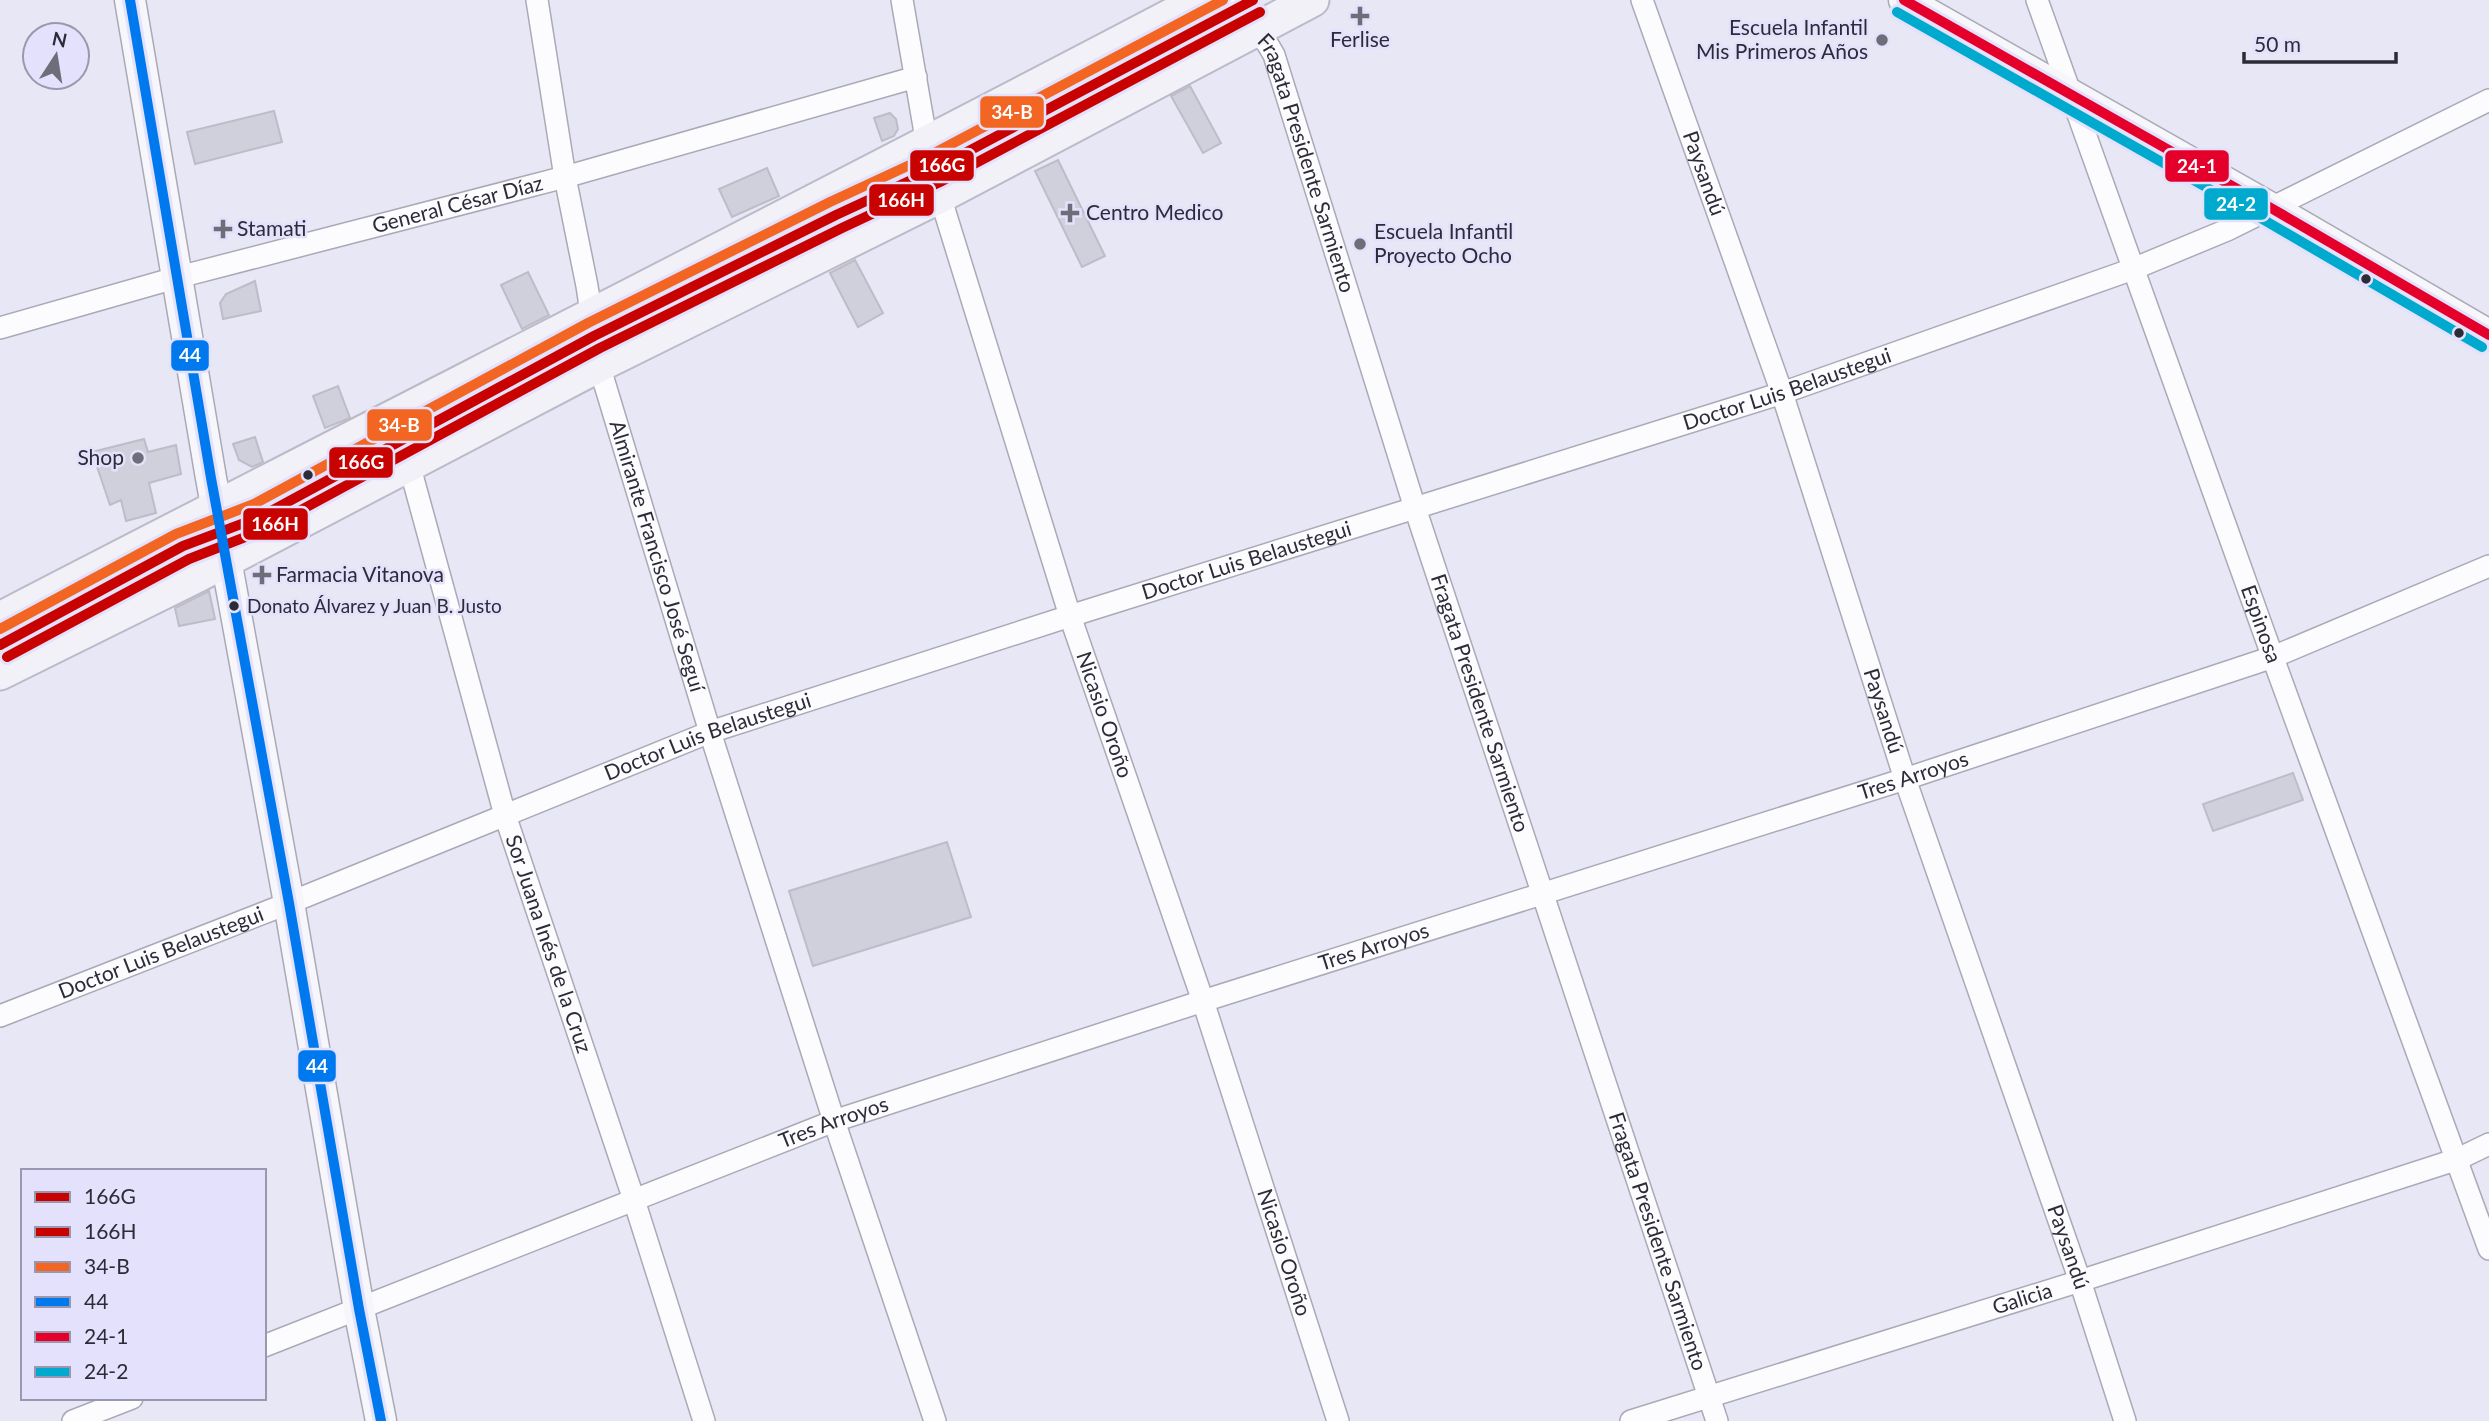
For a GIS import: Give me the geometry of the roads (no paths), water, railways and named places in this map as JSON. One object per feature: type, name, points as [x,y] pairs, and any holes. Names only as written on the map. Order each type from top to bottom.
[{"type":"main road","points":[[130,0],[216,506],[381,1421]]},
{"type":"main road","points":[[0,619],[927,144],[1201,0]]},
{"type":"main road","points":[[0,673],[226,561],[599,365],[940,196],[1312,0]]},
{"type":"main road","points":[[1904,0],[2489,335]]},
{"type":"street","name":"Almirante Francisco José Seguí","points":[[537,0],[599,365],[710,732],[834,1121],[935,1421]]},
{"type":"street","name":"Nicasio Oroño","points":[[902,0],[927,144],[940,196],[1070,616],[1203,1001],[1338,1421]]},
{"type":"street","name":"Fragata Presidente Sarmiento","points":[[1225,0],[1267,43],[1274,55],[1415,508],[1717,1421]]},
{"type":"street","name":"Paysandú","points":[[1642,0],[1782,393],[1905,779],[2080,1281],[2125,1421]]},
{"type":"street","name":"Espinosa","points":[[2037,0],[2489,1249]]},
{"type":"street","name":"General César Díaz","points":[[0,328],[176,278],[565,177],[916,77]]},
{"type":"street","name":"Doctor Luis Belaustegui","points":[[0,1016],[289,903],[710,732],[1782,393],[2133,269],[2227,230],[2489,100]]},
{"type":"street","name":"Sor Juana Inés de la Cruz","points":[[408,464],[505,815],[634,1200],[704,1421]]},
{"type":"street","name":"Tres Arroyos","points":[[266,1345],[834,1121],[1905,779],[2273,657],[2489,566]]},
{"type":"street","name":"Galicia","points":[[1631,1421],[2080,1281],[2458,1159],[2489,1144]]},
{"type":"street","points":[[74,1421],[127,1400]]},
{"type":"place","name":"Ferlise","points":[[1360,16]]},
{"type":"place","name":"Escuela Infantil Mis Primeros Años","points":[[1882,40]]},
{"type":"place","name":"Centro Medico","points":[[1070,213]]},
{"type":"place","name":"Stamati","points":[[223,229]]},
{"type":"place","name":"Escuela Infantil Proyecto Ocho","points":[[1360,244]]},
{"type":"place","name":"Shop","points":[[138,458]]},
{"type":"place","name":"Farmacia Vitanova","points":[[262,575]]},
{"type":"place","name":"Donato Álvarez y Juan B. Justo","points":[[234,606]]}]
